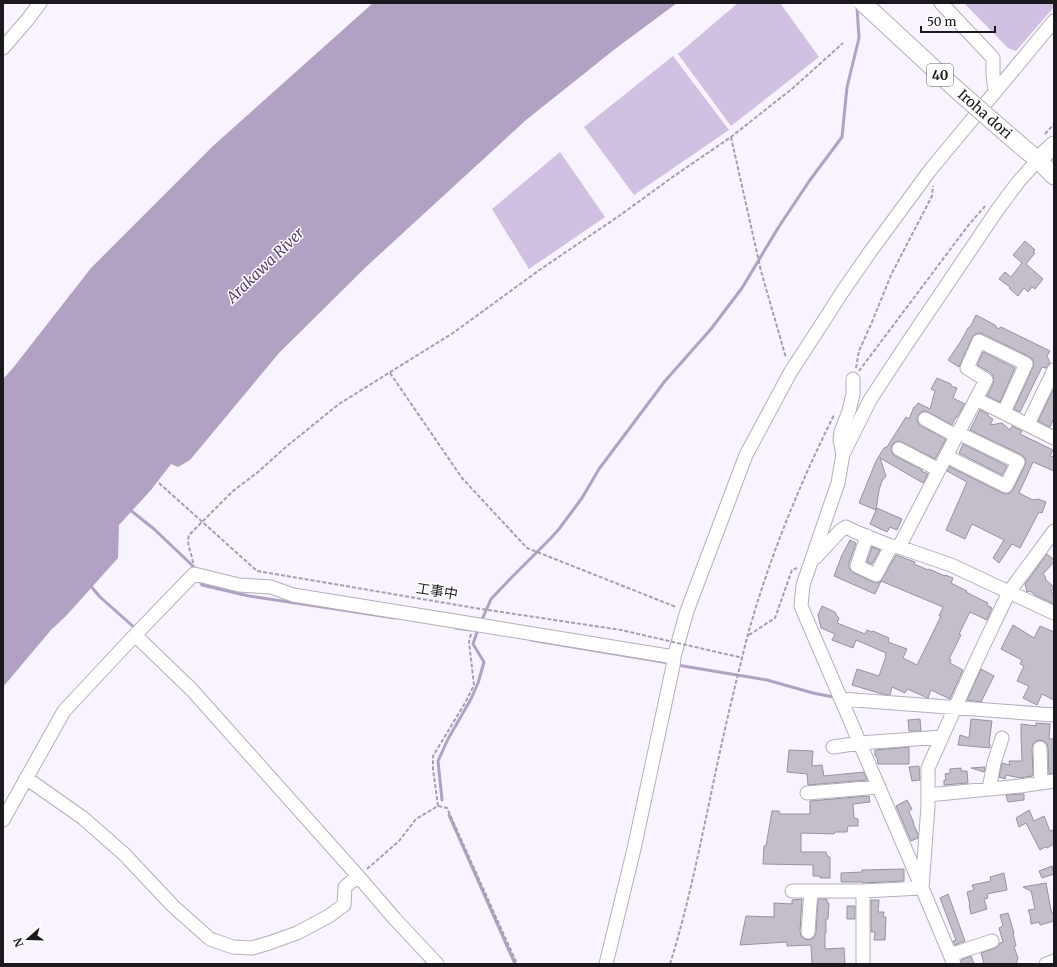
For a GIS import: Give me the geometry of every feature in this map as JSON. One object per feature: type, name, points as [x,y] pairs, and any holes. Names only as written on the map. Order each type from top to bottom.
[{"type":"main road","name":"Iroha dori","points":[[862,3],[1054,176]]},
{"type":"main road","points":[[1038,160],[1054,144]]},
{"type":"street","points":[[3,48],[40,3]]},
{"type":"street","points":[[941,3],[993,58],[995,92]]},
{"type":"street","points":[[606,964],[634,849],[673,661],[686,611],[746,455],[790,373],[870,252],[931,170],[1054,21]]},
{"type":"street","points":[[992,941],[952,959],[801,606],[803,585],[838,483],[843,454],[870,400],[1009,193],[1038,160]]},
{"type":"street","points":[[867,536],[857,566],[876,575],[895,546],[946,456],[986,380],[967,368],[980,341],[1026,364],[1004,412]]},
{"type":"street","points":[[1028,424],[1054,370]]},
{"type":"street","points":[[843,454],[840,436],[849,411],[853,394],[853,379]]},
{"type":"street","points":[[976,399],[1053,436]]},
{"type":"street","points":[[925,419],[1018,462],[1006,486],[946,456]]},
{"type":"street","points":[[899,449],[938,470]]},
{"type":"street","points":[[812,562],[840,531],[846,527],[867,536],[951,565],[1054,613]]},
{"type":"street","points":[[922,888],[928,795],[928,768],[1009,592],[1054,531]]},
{"type":"street","points":[[3,820],[64,710],[138,632],[200,576],[239,585],[271,587],[293,595],[480,625],[673,661]]},
{"type":"street","points":[[138,632],[192,690],[394,918],[437,964]]},
{"type":"street","points":[[841,699],[954,712],[1054,714]]},
{"type":"street","points":[[833,747],[860,743],[942,737]]},
{"type":"street","points":[[989,789],[994,763],[1002,738]]},
{"type":"street","points":[[928,795],[1048,782],[1040,748]]},
{"type":"street","points":[[26,778],[83,818],[124,854],[174,906],[210,940],[234,947],[252,948],[298,933],[329,916],[344,905],[345,887],[358,876]]},
{"type":"street","points":[[807,793],[879,787]]},
{"type":"street","points":[[792,891],[863,891],[922,888]]},
{"type":"street","points":[[808,932],[812,891]]},
{"type":"street","points":[[863,891],[863,964]]},
{"type":"street","points":[[1046,964],[1054,961]]},
{"type":"path","points":[[192,558],[188,546],[189,535],[233,491],[339,404],[390,374],[453,333],[538,271],[731,137],[793,88],[843,43]]},
{"type":"path","points":[[731,137],[760,269],[790,373]]},
{"type":"path","points":[[853,379],[859,351],[891,275],[932,196],[934,183],[931,170]]},
{"type":"path","points":[[853,379],[966,227]]},
{"type":"path","points":[[390,374],[462,478],[527,548],[686,611]]},
{"type":"path","points":[[670,964],[694,878],[718,759],[742,658],[756,609],[774,552],[799,490],[836,411]]},
{"type":"path","name":"工事中","points":[[159,483],[257,571],[475,608],[621,630],[742,658]]},
{"type":"path","points":[[748,636],[775,618],[792,570],[812,562]]},
{"type":"path","points":[[438,806],[433,769],[433,756],[465,703],[474,685],[469,642],[470,637]]},
{"type":"path","points":[[358,876],[399,841],[416,819],[438,806],[447,808],[517,964]]},
{"type":"shaded area","points":[[738,3],[780,3],[819,57],[731,126],[678,54]]},
{"type":"shaded area","points":[[964,3],[1054,3],[1054,7],[1016,51],[1008,48]]},
{"type":"shaded area","points":[[673,56],[729,130],[634,195],[584,127]]},
{"type":"shaded area","points":[[560,152],[605,217],[529,269],[492,209]]},
{"type":"water","name":"Arakawa River","points":[[373,3],[677,3],[615,49],[526,120],[367,266],[279,353],[190,460],[178,467],[171,464],[151,490],[119,525],[118,558],[66,616],[51,630],[3,687],[3,378],[13,368],[91,268],[213,146]]},
{"type":"building","points":[[1025,241],[1035,250],[1033,252],[1035,253],[1026,264],[1043,279],[1035,289],[1032,287],[1028,292],[1024,288],[1018,296],[1009,288],[1010,287],[999,279],[1005,272],[1011,277],[1022,263],[1013,255]]},
{"type":"building","points":[[976,315],[995,325],[998,329],[1001,327],[1050,351],[1047,356],[1050,363],[1046,368],[1042,367],[1020,412],[1014,409],[1033,367],[1034,363],[1030,357],[979,333],[975,334],[972,338],[959,367],[948,360],[970,327]]},
{"type":"building","points":[[983,352],[1015,368],[1000,402],[987,396],[994,380],[991,373],[977,365]]},
{"type":"building","points":[[937,378],[957,388],[953,398],[965,404],[952,425],[925,411],[921,412],[918,416],[918,423],[921,426],[946,439],[935,459],[898,441],[892,445],[891,449],[895,456],[928,474],[923,483],[880,458],[886,476],[882,481],[879,490],[876,510],[859,503],[876,461],[884,448],[887,447],[906,417],[909,419],[914,407],[918,403],[930,409],[935,391],[931,389]]},
{"type":"building","points":[[1054,388],[1054,418],[1050,427],[1038,421]]},
{"type":"building","points":[[980,410],[988,414],[988,416],[993,419],[990,425],[1002,423],[1010,430],[1012,426],[1022,431],[1020,434],[1053,450],[1050,456],[1054,457],[1054,471],[1033,462],[1019,493],[1033,500],[1038,499],[1046,502],[1042,513],[1039,512],[1020,548],[1012,544],[999,563],[993,558],[1004,540],[972,524],[965,539],[946,530],[967,482],[947,471],[950,467],[1006,494],[1013,490],[1025,465],[1026,461],[1022,455],[970,430]]},
{"type":"building","points":[[963,444],[1007,466],[1002,475],[959,453]]},
{"type":"building","points":[[877,508],[902,519],[897,530],[890,527],[887,532],[870,524]]},
{"type":"building","points":[[850,540],[856,543],[849,563],[850,570],[873,582],[877,583],[881,581],[875,594],[834,576],[842,555]]},
{"type":"building","points":[[872,547],[880,550],[872,564],[867,562]]},
{"type":"building","points":[[1047,554],[1054,560],[1054,562],[1043,574],[1046,578],[1045,579],[1054,587],[1051,592],[1054,594],[1054,604],[1030,591],[1027,592],[1025,584]]},
{"type":"building","points":[[896,555],[915,562],[914,564],[928,570],[929,569],[953,578],[951,583],[988,603],[987,605],[992,608],[987,620],[970,612],[959,634],[961,635],[949,659],[951,660],[950,663],[963,670],[950,699],[931,690],[928,698],[907,689],[905,693],[892,687],[890,695],[852,685],[857,669],[879,676],[886,653],[856,640],[853,648],[832,640],[835,634],[821,628],[818,615],[822,606],[835,612],[839,618],[837,623],[865,634],[867,630],[873,631],[889,638],[888,642],[907,649],[903,658],[917,665],[941,616],[939,616],[943,607],[881,581]]},
{"type":"building","points":[[1013,625],[1034,638],[1040,626],[1054,632],[1054,700],[1042,694],[1037,705],[1023,698],[1029,686],[1017,681],[1024,666],[1020,664],[1022,660],[1001,649]]},
{"type":"building","points":[[981,669],[994,676],[981,702],[967,700]]},
{"type":"building","points":[[920,719],[921,731],[909,731],[908,720]]},
{"type":"building","points":[[971,719],[992,721],[989,744],[990,748],[958,745],[960,735],[969,738]]},
{"type":"building","points":[[1036,723],[1050,724],[1049,739],[1054,739],[1054,773],[1049,774],[1047,744],[1044,741],[1039,740],[1033,744],[1032,748],[1032,776],[1020,778],[1006,775],[1005,779],[999,777],[1002,763],[1010,765],[1009,761],[1022,761],[1021,724],[1036,726]]},
{"type":"building","points":[[909,747],[909,764],[878,764],[877,757],[875,756],[875,750]]},
{"type":"building","points":[[789,750],[813,751],[812,766],[822,765],[824,776],[864,772],[867,780],[808,785],[807,774],[787,772]]},
{"type":"building","points":[[919,766],[920,780],[912,781],[909,767]]},
{"type":"building","points":[[985,767],[984,772],[971,768]]},
{"type":"building","points":[[961,768],[961,771],[967,771],[968,783],[944,785],[944,780],[946,780],[945,774],[950,773],[950,769]]},
{"type":"building","points":[[1024,794],[1024,800],[1008,802],[1006,795]]},
{"type":"building","points":[[869,796],[870,802],[853,804],[854,818],[858,819],[858,826],[848,826],[847,832],[835,832],[834,834],[801,833],[801,852],[826,852],[828,857],[830,857],[830,878],[813,876],[813,865],[763,864],[764,846],[766,846],[772,811],[779,811],[780,814],[810,814],[810,801]]},
{"type":"building","points":[[907,800],[912,809],[909,811],[918,834],[918,838],[911,841],[896,806]]},
{"type":"building","points":[[1029,810],[1034,821],[1044,816],[1050,831],[1054,830],[1054,844],[1040,850],[1026,823],[1019,827],[1016,818]]},
{"type":"building","points":[[1052,866],[1054,874],[1042,878],[1039,871]]},
{"type":"building","points":[[904,869],[904,881],[863,883],[841,882],[841,873],[862,872],[862,870]]},
{"type":"building","points":[[1004,873],[1007,890],[987,894],[988,898],[984,899],[987,909],[971,914],[967,892],[974,890],[972,885],[991,881],[990,877]]},
{"type":"building","points":[[1046,883],[1051,910],[1052,913],[1054,913],[1054,921],[1040,925],[1039,922],[1031,924],[1028,910],[1035,909],[1031,891],[1023,887]]},
{"type":"building","points":[[948,894],[965,941],[955,945],[953,941],[956,940],[940,898]]},
{"type":"building","points":[[802,899],[801,936],[808,940],[814,937],[816,933],[818,899],[827,899],[827,903],[829,903],[828,919],[826,919],[825,949],[844,948],[845,964],[812,964],[811,945],[787,946],[787,942],[740,945],[746,916],[774,917],[774,903],[792,904],[792,900]]},
{"type":"building","points":[[871,900],[879,900],[878,912],[884,912],[883,917],[886,917],[885,940],[874,940],[875,932],[871,932]]},
{"type":"building","points":[[847,906],[855,906],[855,919],[847,919]]},
{"type":"building","points":[[1008,913],[1014,933],[1016,946],[1014,947],[1018,958],[1016,964],[984,964],[981,953],[998,947],[1000,943],[1003,942],[999,928],[1003,926],[1000,915]]},
{"type":"building","points":[[971,956],[974,964],[962,964],[961,960]]},
{"type":"waterway","points":[[481,622],[491,599],[559,529],[582,498],[599,469],[665,381],[711,329],[742,288],[778,228],[810,180],[842,137],[847,87],[859,38],[857,7]]},
{"type":"waterway","points":[[129,509],[154,529],[194,567],[195,570]]},
{"type":"waterway","points":[[199,579],[202,585],[249,596],[395,618]]},
{"type":"waterway","points":[[89,584],[100,597],[136,629]]},
{"type":"waterway","points":[[456,628],[470,630]]},
{"type":"waterway","points":[[442,800],[438,761],[448,739],[471,699],[478,683],[484,662],[473,644],[478,629]]},
{"type":"waterway","points":[[531,640],[669,663]]},
{"type":"waterway","points":[[677,665],[767,680],[833,697]]},
{"type":"waterway","points":[[449,815],[515,964]]}]
